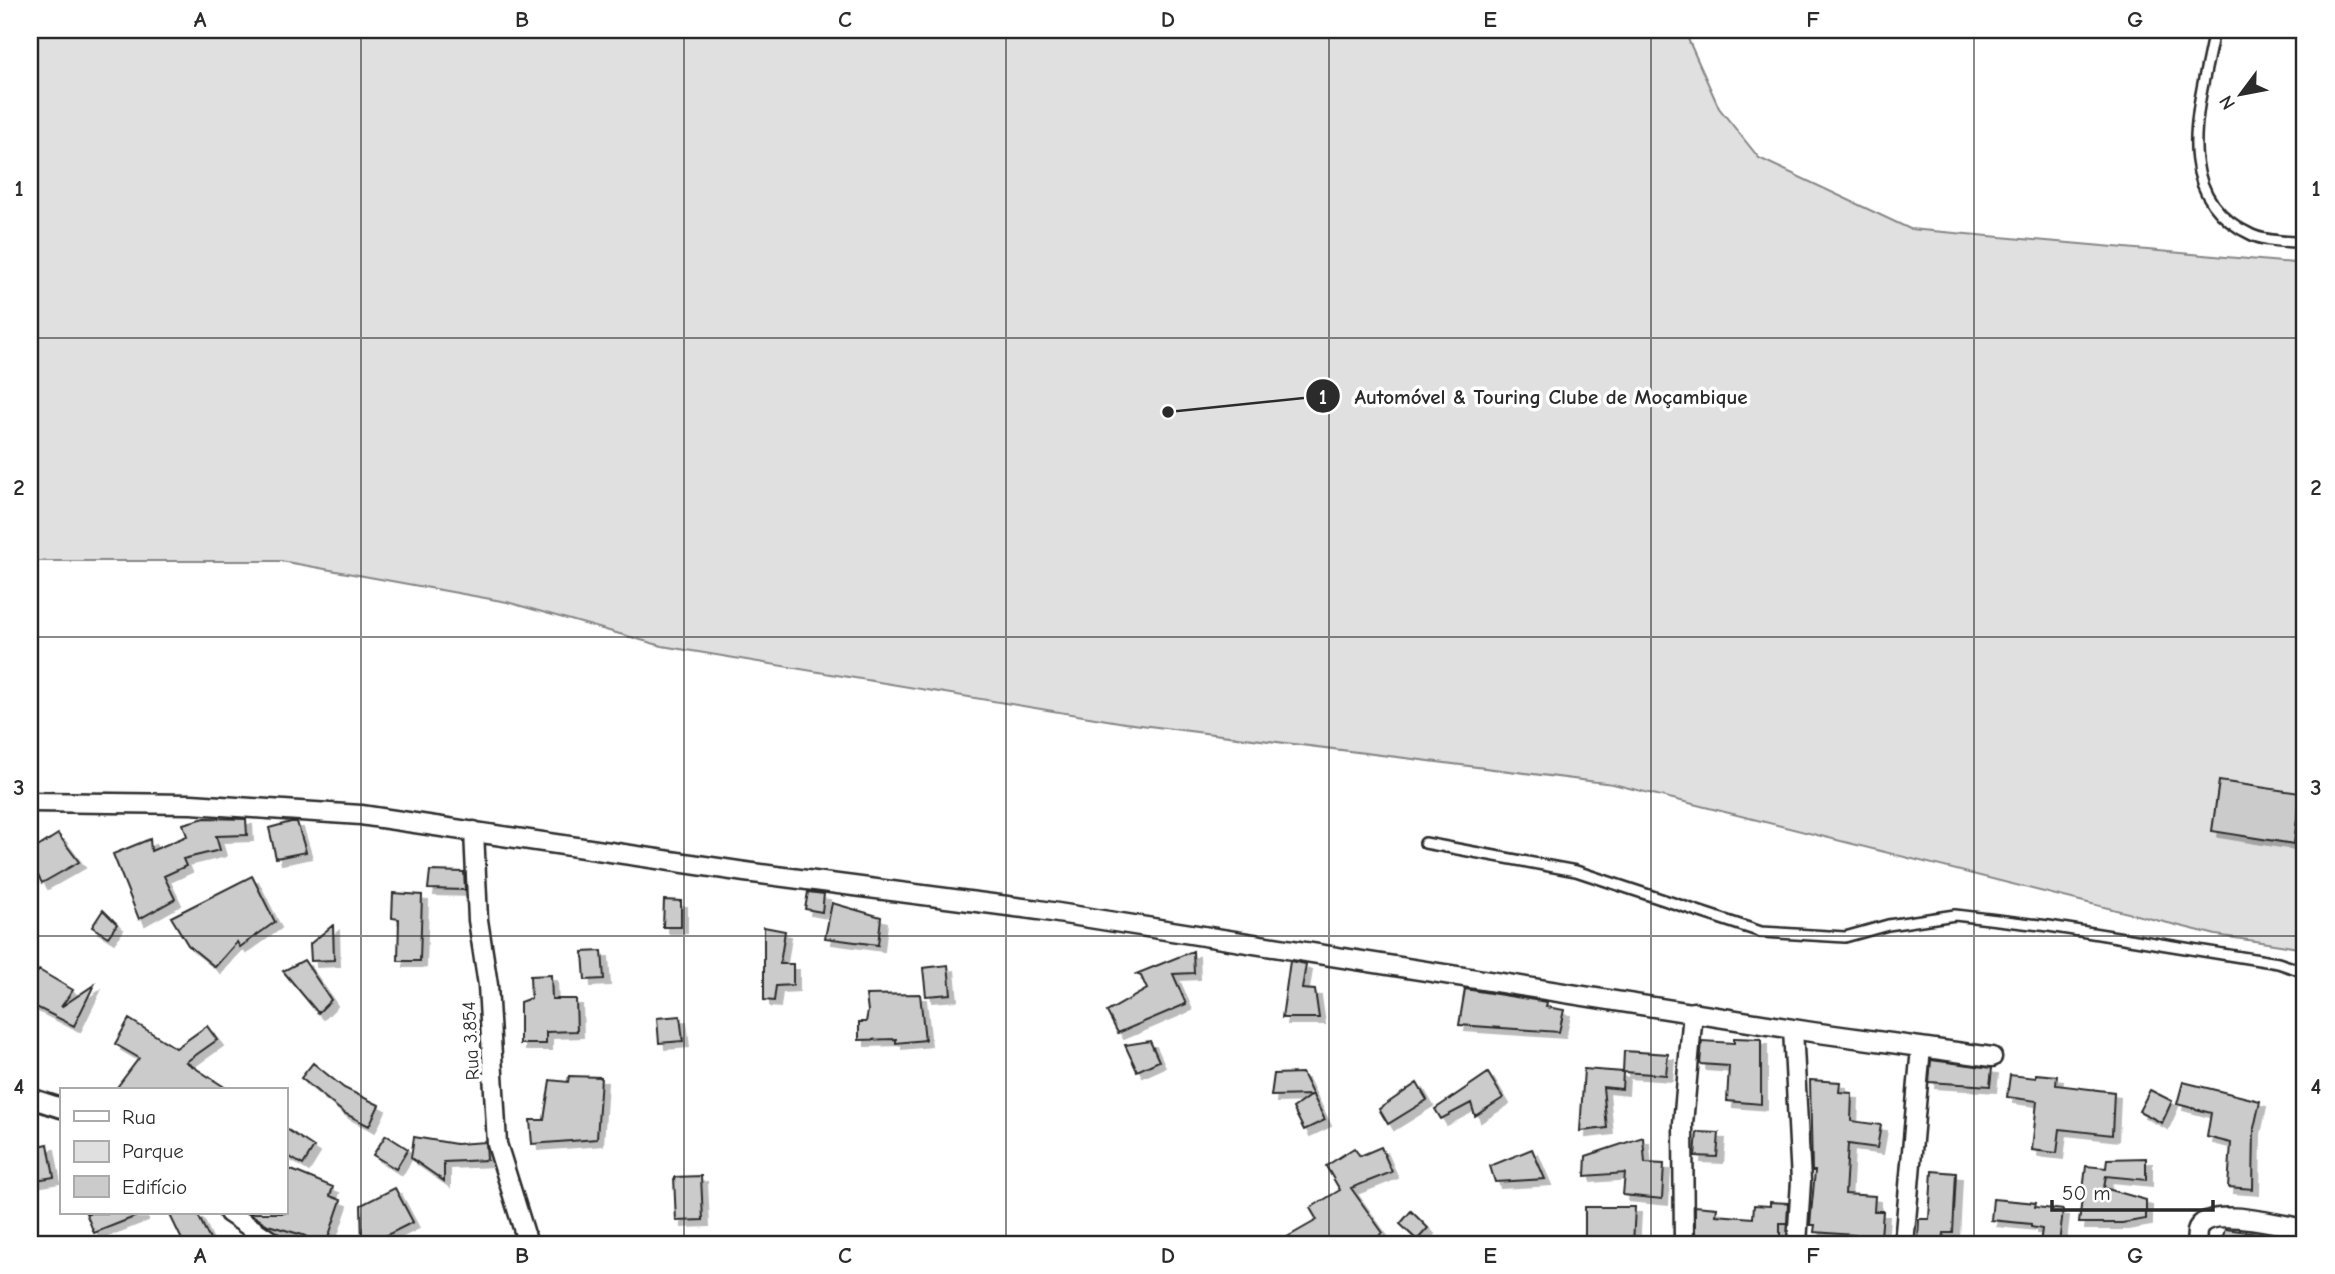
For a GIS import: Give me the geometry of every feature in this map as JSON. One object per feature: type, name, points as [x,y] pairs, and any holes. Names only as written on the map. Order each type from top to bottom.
[{"type":"street","points":[[30,802],[177,804],[310,812],[474,831],[745,872],[1053,912],[1793,1029],[1992,1057]]},
{"type":"street","name":"Rua 3.854","points":[[474,831],[478,920],[488,985],[497,1144],[528,1244]]},
{"type":"street","points":[[1684,1244],[1683,1124],[1693,1012]]},
{"type":"street","points":[[1793,1029],[1801,1181],[1797,1244]]},
{"type":"street","points":[[1904,1244],[1921,1047]]},
{"type":"street","points":[[30,1098],[60,1108]]},
{"type":"street","points":[[230,1214],[275,1244]]},
{"type":"street","points":[[2196,1244],[2198,1229],[2203,1222],[2222,1216],[2305,1229]]},
{"type":"lane","points":[[2214,30],[2194,150],[2202,187],[2222,217],[2254,236],[2305,243]]},
{"type":"lane","points":[[1425,843],[1576,871],[1761,932],[1844,937],[1888,925],[1955,915],[2049,926],[2278,963],[2305,972]]},
{"type":"green space","points":[[30,30],[1684,30],[1719,108],[1759,158],[1910,229],[2305,264],[2305,949],[2216,935],[1613,784],[1125,723],[662,646],[507,602],[281,561],[30,561]]},
{"type":"building","points":[[2219,781],[2300,793],[2294,844],[2212,831]]},
{"type":"building","points":[[205,818],[246,819],[247,835],[216,836],[220,850],[183,859],[186,866],[164,876],[175,899],[139,919],[113,854],[150,839],[151,851],[187,836],[183,824]]},
{"type":"building","points":[[297,822],[306,852],[276,858],[269,828]]},
{"type":"building","points":[[58,834],[79,862],[42,883],[30,861],[30,852]]},
{"type":"building","points":[[430,871],[464,872],[465,890],[428,889]]},
{"type":"building","points":[[252,876],[275,922],[240,947],[237,942],[215,967],[188,945],[171,917]]},
{"type":"building","points":[[808,892],[824,894],[822,912],[805,909]]},
{"type":"building","points":[[393,893],[422,895],[420,961],[398,961],[399,919],[392,918]]},
{"type":"building","points":[[664,900],[681,901],[681,927],[663,927]]},
{"type":"building","points":[[832,903],[881,917],[878,945],[825,938]]},
{"type":"building","points":[[103,910],[117,924],[108,937],[92,927]]},
{"type":"building","points":[[333,925],[334,960],[311,961],[310,944]]},
{"type":"building","points":[[764,927],[785,931],[780,964],[793,964],[793,985],[776,986],[774,1001],[764,1000]]},
{"type":"building","points":[[602,951],[604,979],[585,980],[583,952]]},
{"type":"building","points":[[1193,951],[1194,973],[1173,974],[1186,1004],[1118,1033],[1107,1012],[1147,989],[1141,976],[1136,974]]},
{"type":"building","points":[[304,960],[331,1000],[318,1013],[283,971]]},
{"type":"building","points":[[1290,961],[1306,964],[1302,989],[1315,990],[1319,1018],[1282,1018]]},
{"type":"building","points":[[948,965],[951,994],[926,996],[923,968]]},
{"type":"building","points":[[39,970],[73,990],[61,1007],[94,985],[74,1026],[30,1004],[30,983]]},
{"type":"building","points":[[551,975],[552,999],[576,999],[577,1031],[546,1032],[546,1044],[520,1044],[520,1002],[531,998],[530,976]]},
{"type":"building","points":[[1465,989],[1547,1002],[1546,1007],[1564,1010],[1559,1032],[1459,1025]]},
{"type":"building","points":[[920,994],[925,1040],[896,1043],[896,1039],[859,1040],[859,1022],[866,1022],[868,1011],[866,995]]},
{"type":"building","points":[[680,1016],[683,1041],[659,1043],[657,1018]]},
{"type":"building","points":[[129,1019],[176,1048],[207,1026],[217,1040],[186,1062],[226,1088],[116,1088],[139,1058],[115,1044]]},
{"type":"building","points":[[1734,1038],[1761,1039],[1761,1104],[1727,1101],[1729,1066],[1700,1064],[1702,1041],[1734,1043]]},
{"type":"building","points":[[1150,1041],[1159,1061],[1137,1071],[1125,1045]]},
{"type":"building","points":[[1624,1051],[1668,1054],[1666,1075],[1623,1072]]},
{"type":"building","points":[[1931,1060],[1992,1068],[1990,1086],[1929,1082]]},
{"type":"building","points":[[313,1063],[344,1088],[379,1105],[369,1126],[344,1113],[301,1078]]},
{"type":"building","points":[[1584,1069],[1623,1072],[1622,1089],[1603,1087],[1607,1128],[1580,1131]]},
{"type":"building","points":[[1302,1073],[1325,1120],[1304,1130],[1293,1108],[1311,1095],[1271,1096],[1274,1074]]},
{"type":"building","points":[[1488,1073],[1503,1098],[1475,1116],[1471,1103],[1441,1119],[1435,1109]]},
{"type":"building","points":[[2036,1074],[2057,1076],[2056,1085],[2114,1092],[2112,1135],[2060,1129],[2057,1153],[2032,1150],[2037,1101],[2007,1097],[2010,1075],[2036,1078]]},
{"type":"building","points":[[569,1076],[601,1077],[597,1139],[532,1144],[530,1120],[544,1120],[550,1080],[568,1082]]},
{"type":"building","points":[[1810,1080],[1840,1082],[1839,1092],[1852,1093],[1851,1121],[1881,1125],[1877,1148],[1848,1144],[1845,1194],[1875,1196],[1874,1211],[1883,1211],[1881,1237],[1814,1232],[1815,1225],[1810,1225],[1815,1171],[1812,1171]]},
{"type":"building","points":[[2183,1082],[2260,1101],[2254,1128],[2253,1189],[2228,1187],[2231,1143],[2207,1137],[2211,1113],[2177,1104]]},
{"type":"building","points":[[1417,1083],[1427,1100],[1388,1124],[1379,1109]]},
{"type":"building","points":[[2150,1090],[2172,1101],[2162,1123],[2139,1111]]},
{"type":"building","points":[[287,1129],[314,1147],[303,1165],[287,1155]]},
{"type":"building","points":[[1697,1132],[1719,1133],[1717,1157],[1695,1156]]},
{"type":"building","points":[[386,1135],[408,1149],[396,1169],[373,1155]]},
{"type":"building","points":[[414,1137],[456,1144],[486,1142],[487,1160],[444,1162],[444,1181],[411,1158]]},
{"type":"building","points":[[1643,1137],[1645,1163],[1664,1164],[1662,1199],[1623,1195],[1625,1173],[1585,1176],[1586,1156]]},
{"type":"building","points":[[48,1144],[54,1177],[30,1181],[30,1148]]},
{"type":"building","points":[[1381,1147],[1392,1172],[1351,1188],[1383,1233],[1368,1244],[1275,1244],[1317,1220],[1310,1208],[1340,1190],[1326,1166],[1354,1148],[1360,1156]]},
{"type":"building","points":[[1532,1149],[1545,1179],[1495,1182],[1490,1166]]},
{"type":"building","points":[[2146,1158],[2146,1180],[2106,1176],[2104,1188],[2146,1200],[2146,1219],[2122,1223],[2079,1223],[2086,1166],[2106,1168],[2107,1159]]},
{"type":"building","points":[[289,1169],[333,1187],[330,1196],[341,1200],[326,1244],[304,1241],[306,1236],[268,1225],[251,1214],[287,1214]]},
{"type":"building","points":[[1932,1171],[1956,1173],[1953,1233],[1944,1233],[1943,1242],[1918,1241],[1919,1219],[1929,1219]]},
{"type":"building","points":[[701,1176],[703,1220],[676,1221],[674,1177]]},
{"type":"building","points":[[395,1188],[413,1222],[379,1239],[379,1244],[362,1244],[361,1205]]},
{"type":"building","points":[[1993,1199],[2036,1203],[2035,1207],[2063,1210],[2059,1244],[2040,1244],[2042,1229],[2031,1227],[2031,1224],[1991,1220]]},
{"type":"building","points":[[1770,1202],[1788,1203],[1787,1223],[1780,1223],[1780,1244],[1726,1239],[1725,1244],[1695,1244],[1695,1206],[1717,1208],[1716,1215],[1753,1218],[1754,1205],[1770,1206]]},
{"type":"building","points":[[1585,1207],[1635,1207],[1633,1244],[1585,1244]]},
{"type":"building","points":[[1411,1211],[1428,1228],[1417,1240],[1400,1224]]},
{"type":"building","points":[[86,1214],[142,1214],[94,1233]]},
{"type":"building","points":[[169,1214],[197,1214],[212,1244],[184,1244]]},
{"type":"building","points":[[2225,1229],[2288,1237],[2288,1244],[2221,1244]]},
{"type":"place","name":"Automóvel & Touring Clube de Moçambique","points":[[1168,412]]}]
